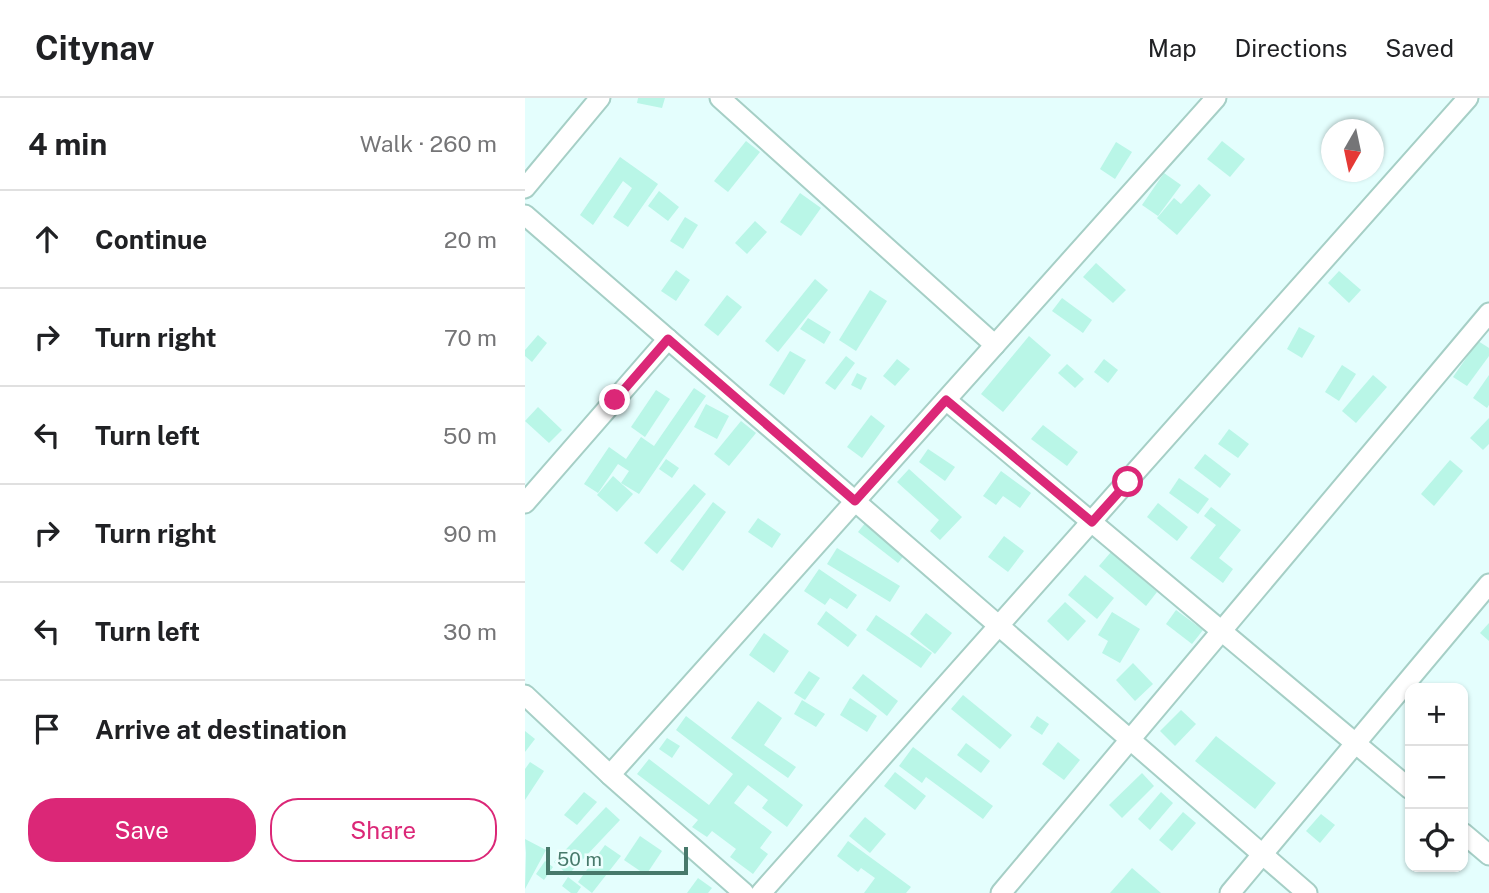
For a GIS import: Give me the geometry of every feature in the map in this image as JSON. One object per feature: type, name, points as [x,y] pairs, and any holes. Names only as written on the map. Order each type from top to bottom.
[{"type":"street","points":[[525,188],[600,98]]},
{"type":"street","points":[[720,98],[995,345]]},
{"type":"street","points":[[610,775],[1216,98]]},
{"type":"street","points":[[761,893],[1468,98]]},
{"type":"street","points":[[525,215],[1307,893]]},
{"type":"street","points":[[1005,892],[1489,313]]},
{"type":"street","points":[[525,503],[668,339]]},
{"type":"street","points":[[946,400],[1405,785]]},
{"type":"street","points":[[1230,893],[1489,584]]},
{"type":"street","points":[[525,695],[610,775],[744,893]]},
{"type":"street","points":[[1468,837],[1489,855]]},
{"type":"building","points":[[638,98],[665,98],[662,108],[637,103]]},
{"type":"building","points":[[746,141],[760,152],[728,192],[714,181]]},
{"type":"building","points":[[1222,141],[1245,159],[1230,177],[1207,159]]},
{"type":"building","points":[[1116,142],[1132,152],[1115,179],[1100,169]]},
{"type":"building","points":[[620,157],[658,184],[628,227],[613,217],[632,188],[623,181],[593,225],[580,215]]},
{"type":"building","points":[[1164,173],[1181,185],[1158,216],[1142,205]]},
{"type":"building","points":[[1199,184],[1211,195],[1177,235],[1157,218],[1174,198],[1181,204]]},
{"type":"building","points":[[659,191],[679,207],[668,221],[648,206]]},
{"type":"building","points":[[800,193],[821,208],[801,236],[780,222]]},
{"type":"building","points":[[685,217],[698,225],[683,249],[670,241]]},
{"type":"building","points":[[755,221],[767,232],[747,254],[735,243]]},
{"type":"building","points":[[1096,263],[1126,290],[1113,303],[1083,277]]},
{"type":"building","points":[[676,270],[690,280],[676,301],[661,291]]},
{"type":"building","points":[[1339,271],[1361,290],[1349,303],[1328,283]]},
{"type":"building","points":[[815,279],[828,290],[778,352],[765,341]]},
{"type":"building","points":[[870,290],[887,301],[856,351],[839,340]]},
{"type":"building","points":[[727,295],[742,307],[718,336],[704,325]]},
{"type":"building","points":[[1062,298],[1092,320],[1083,333],[1052,311]]},
{"type":"building","points":[[808,318],[831,332],[824,344],[800,329]]},
{"type":"building","points":[[1299,327],[1315,336],[1302,358],[1287,349]]},
{"type":"building","points":[[538,335],[547,343],[532,362],[525,356],[525,350]]},
{"type":"building","points":[[1029,336],[1051,355],[1003,412],[981,394]]},
{"type":"building","points":[[1478,341],[1489,348],[1489,356],[1467,386],[1453,377]]},
{"type":"building","points":[[790,351],[806,360],[784,395],[769,385]]},
{"type":"building","points":[[846,356],[855,363],[835,390],[825,383]]},
{"type":"building","points":[[897,359],[910,369],[895,386],[883,376]]},
{"type":"building","points":[[1104,359],[1118,370],[1108,383],[1094,372]]},
{"type":"building","points":[[1067,364],[1084,379],[1075,388],[1058,373]]},
{"type":"building","points":[[1342,365],[1356,374],[1339,401],[1325,392]]},
{"type":"building","points":[[857,373],[867,378],[861,390],[851,385]]},
{"type":"building","points":[[1373,375],[1387,387],[1356,423],[1342,411]]},
{"type":"building","points":[[1489,375],[1489,405],[1487,408],[1473,398]]},
{"type":"building","points":[[694,388],[706,396],[639,494],[621,483],[629,471],[618,464],[598,493],[584,484],[609,447],[626,459],[641,437],[654,446]]},
{"type":"building","points":[[656,390],[670,399],[645,437],[631,427]]},
{"type":"building","points":[[706,404],[729,416],[717,439],[694,427]]},
{"type":"building","points":[[538,407],[562,430],[549,443],[525,421]]},
{"type":"building","points":[[871,415],[885,426],[862,458],[847,447]]},
{"type":"building","points":[[1489,418],[1489,444],[1483,450],[1470,438]]},
{"type":"building","points":[[741,421],[756,433],[729,466],[714,454]]},
{"type":"building","points":[[1043,425],[1078,452],[1067,466],[1031,439]]},
{"type":"building","points":[[1229,429],[1249,444],[1238,458],[1218,444]]},
{"type":"building","points":[[928,449],[955,467],[945,481],[919,462]]},
{"type":"building","points":[[1205,454],[1231,474],[1220,488],[1194,468]]},
{"type":"building","points":[[666,459],[679,468],[672,478],[659,469]]},
{"type":"building","points":[[1450,460],[1463,471],[1434,506],[1421,494]]},
{"type":"building","points":[[909,469],[962,517],[940,540],[930,531],[939,520],[897,482]]},
{"type":"building","points":[[1001,471],[1031,493],[1020,508],[1003,496],[996,505],[983,496]]},
{"type":"building","points":[[613,476],[633,494],[617,512],[597,495]]},
{"type":"building","points":[[1179,478],[1209,499],[1198,514],[1169,493]]},
{"type":"building","points":[[694,484],[706,494],[657,554],[644,543]]},
{"type":"building","points":[[713,502],[726,512],[683,571],[670,561]]},
{"type":"building","points":[[1158,503],[1188,527],[1177,541],[1147,517]]},
{"type":"building","points":[[1211,507],[1241,530],[1219,558],[1233,569],[1223,583],[1190,558],[1216,525],[1204,516]]},
{"type":"building","points":[[870,517],[910,548],[898,563],[858,532]]},
{"type":"building","points":[[758,518],[781,534],[772,548],[748,532]]},
{"type":"building","points":[[1004,536],[1024,551],[1008,572],[988,557]]},
{"type":"building","points":[[837,548],[900,586],[890,602],[827,564]]},
{"type":"building","points":[[1111,552],[1157,592],[1146,606],[1099,566]]},
{"type":"building","points":[[819,569],[857,595],[847,609],[830,598],[825,605],[804,591]]},
{"type":"building","points":[[1085,575],[1114,598],[1097,619],[1068,595]]},
{"type":"building","points":[[1065,602],[1086,621],[1068,641],[1047,621]]},
{"type":"building","points":[[1176,610],[1203,630],[1192,644],[1166,624]]},
{"type":"building","points":[[826,611],[857,635],[848,647],[817,624]]},
{"type":"building","points":[[1112,612],[1140,629],[1120,663],[1102,653],[1108,641],[1098,635]]},
{"type":"building","points":[[926,613],[952,633],[935,654],[910,634]]},
{"type":"building","points":[[876,615],[932,653],[921,668],[866,630]]},
{"type":"building","points":[[1489,623],[1489,641],[1480,633]]},
{"type":"building","points":[[764,633],[789,651],[774,673],[749,655]]},
{"type":"building","points":[[1133,663],[1153,684],[1135,701],[1116,680]]},
{"type":"building","points":[[809,671],[820,678],[805,700],[794,693]]},
{"type":"building","points":[[863,674],[898,701],[887,716],[852,688]]},
{"type":"building","points":[[963,695],[1012,735],[1000,749],[951,709]]},
{"type":"building","points":[[850,698],[877,716],[867,732],[840,715]]},
{"type":"building","points":[[802,700],[825,714],[816,727],[794,714]]},
{"type":"building","points":[[758,701],[782,718],[764,745],[796,767],[788,778],[731,738]]},
{"type":"building","points":[[1181,710],[1196,724],[1175,746],[1160,731]]},
{"type":"building","points":[[686,716],[803,805],[787,827],[762,808],[768,800],[748,785],[734,803],[772,832],[760,848],[768,854],[753,874],[730,857],[736,849],[712,831],[707,837],[692,827],[698,820],[637,774],[649,759],[709,805],[733,774],[676,730]]},
{"type":"building","points":[[1037,716],[1049,724],[1042,735],[1030,727]]},
{"type":"building","points":[[525,731],[535,739],[525,752]]},
{"type":"building","points":[[1216,736],[1276,783],[1255,809],[1195,761]]},
{"type":"building","points":[[667,738],[680,746],[672,758],[659,749]]},
{"type":"building","points":[[1058,742],[1080,760],[1064,780],[1042,764]]},
{"type":"building","points":[[966,743],[990,761],[981,773],[957,755]]},
{"type":"building","points":[[913,747],[993,806],[983,819],[926,777],[922,783],[899,766]]},
{"type":"building","points":[[530,762],[544,771],[525,800],[525,769]]},
{"type":"building","points":[[895,772],[926,796],[915,810],[884,786]]},
{"type":"building","points":[[1142,773],[1154,786],[1122,818],[1109,805]]},
{"type":"building","points":[[584,792],[597,802],[577,825],[564,815]]},
{"type":"building","points":[[1161,792],[1173,803],[1150,830],[1138,819]]},
{"type":"building","points":[[606,807],[620,820],[568,875],[554,862]]},
{"type":"building","points":[[1183,812],[1196,823],[1172,851],[1159,840]]},
{"type":"building","points":[[1321,814],[1335,825],[1320,843],[1306,831]]},
{"type":"building","points":[[865,817],[886,834],[870,853],[849,836]]},
{"type":"building","points":[[640,836],[662,851],[646,875],[624,860]]},
{"type":"building","points":[[525,839],[546,850],[525,889],[526,853]]},
{"type":"building","points":[[848,841],[911,887],[906,893],[864,893],[875,878],[861,868],[858,872],[837,856]]},
{"type":"building","points":[[605,845],[621,856],[592,893],[578,882]]},
{"type":"building","points":[[545,861],[553,867],[544,880],[536,874]]},
{"type":"building","points":[[1132,868],[1161,893],[1110,893]]},
{"type":"building","points":[[568,877],[581,887],[577,893],[571,893],[562,886]]},
{"type":"building","points":[[698,878],[712,888],[708,893],[687,893]]},
{"type":"route","points":[[615,400],[668,339],[855,501],[946,400],[1092,522],[1128,482]]}]
